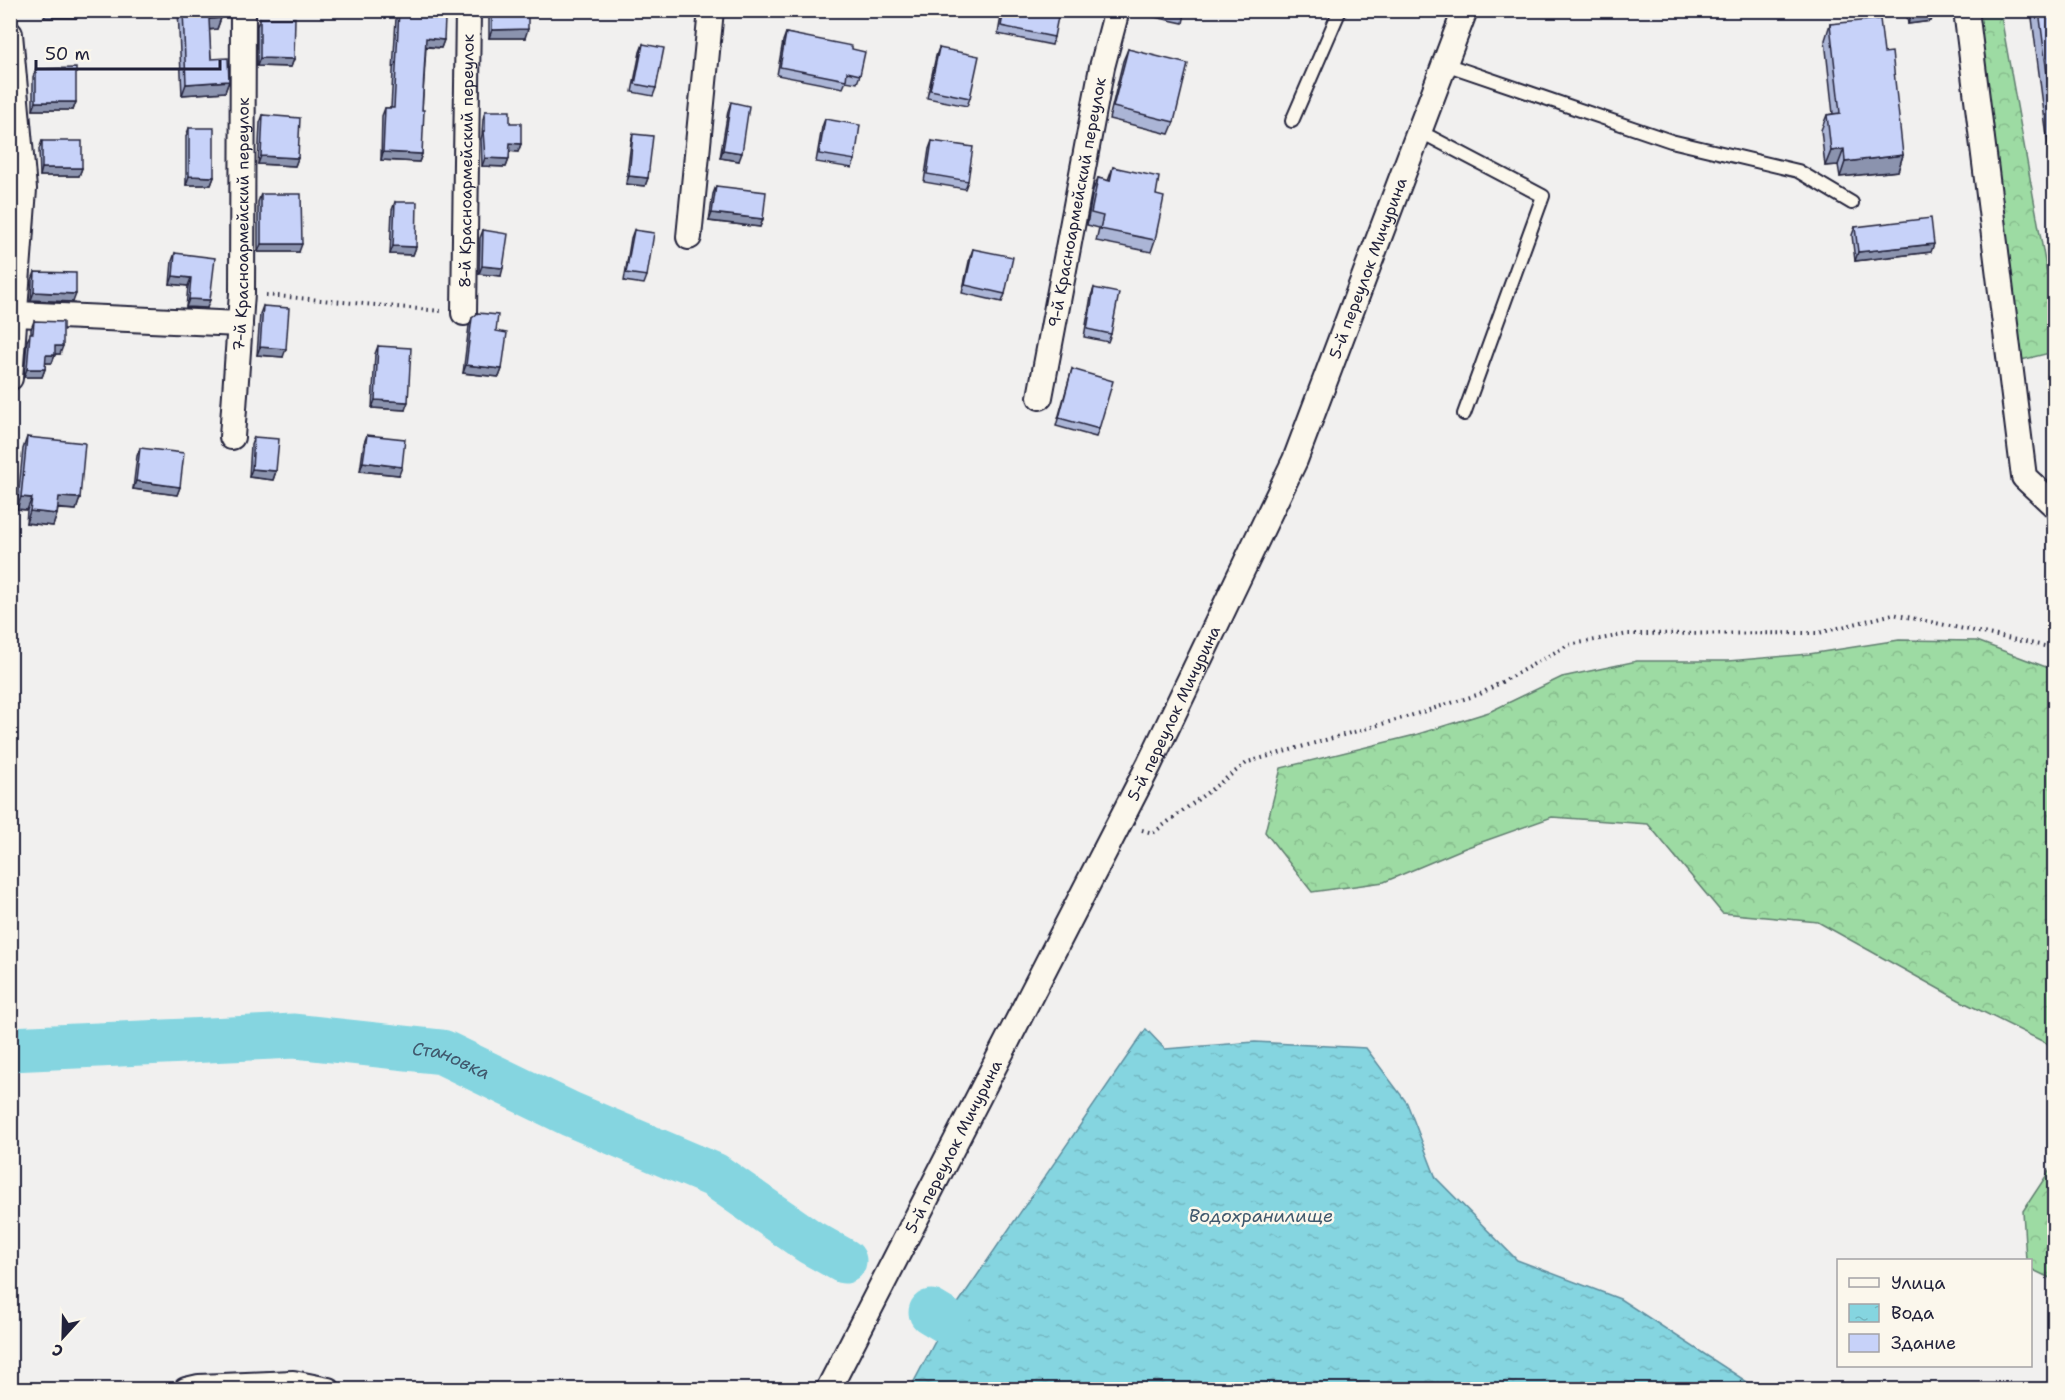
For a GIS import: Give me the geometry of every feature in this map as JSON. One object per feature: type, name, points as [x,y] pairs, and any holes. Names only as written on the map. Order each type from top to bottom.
[{"type":"street","name":"7-й Красноармейский переулок","points":[[232,437],[242,293],[243,10]]},
{"type":"street","name":"8-й Красноармейский переулок","points":[[464,313],[468,10]]},
{"type":"street","points":[[689,237],[711,10]]},
{"type":"street","name":"9-й Красноармейский переулок","points":[[1040,397],[1102,67],[1117,10]]},
{"type":"street","name":"5-й переулок Мичурина","points":[[828,1389],[1159,744],[1295,460],[1465,10]]},
{"type":"street","points":[[1966,10],[2024,477],[2055,505]]},
{"type":"street","points":[[10,34],[24,189],[10,378]]},
{"type":"street","points":[[16,314],[240,324]]},
{"type":"street","points":[[186,1389],[293,1383],[328,1389]]},
{"type":"lane","points":[[1292,121],[1340,10]]},
{"type":"lane","points":[[1445,64],[1671,141],[1798,171],[1852,203]]},
{"type":"lane","points":[[1419,130],[1543,196],[1464,414]]},
{"type":"path","points":[[242,293],[464,313]]},
{"type":"path","points":[[1118,825],[1153,833],[1248,762],[1480,694],[1568,645],[1628,634],[1819,633],[1893,614],[2055,648]]},
{"type":"green space","points":[[1979,11],[2000,11],[2054,312],[2054,352],[2021,360]]},
{"type":"green space","points":[[1899,640],[1977,641],[2054,670],[2054,1047],[1959,1000],[1818,922],[1722,913],[1648,824],[1552,817],[1465,848],[1384,882],[1312,892],[1265,832],[1281,768],[1415,735],[1489,712],[1562,677],[1637,661],[1728,661],[1809,654]]},
{"type":"green space","points":[[2054,1164],[2054,1280],[2032,1269],[2032,1259],[2026,1259],[2023,1211]]},
{"type":"water","name":"Водохранилище","points":[[1146,1029],[1165,1049],[1255,1042],[1366,1048],[1407,1103],[1436,1178],[1517,1260],[1620,1299],[1758,1389],[910,1389],[946,1321]]},
{"type":"building","points":[[183,10],[221,10],[221,18],[209,19],[211,59],[228,58],[229,81],[186,84]]},
{"type":"building","points":[[399,10],[427,12],[426,18],[445,19],[444,40],[426,38],[422,154],[383,152],[385,108],[394,108]]},
{"type":"building","points":[[492,10],[528,10],[528,29],[492,30]]},
{"type":"building","points":[[1004,10],[1046,10],[1045,15],[1058,17],[1054,37],[1001,26]]},
{"type":"building","points":[[1166,10],[1186,10],[1186,14]]},
{"type":"building","points":[[1910,10],[1934,10],[1934,13],[1911,16]]},
{"type":"building","points":[[2039,10],[2055,10],[2055,138]]},
{"type":"building","points":[[260,18],[295,18],[294,59],[260,58]]},
{"type":"building","points":[[1880,19],[1884,53],[1892,52],[1903,155],[1845,162],[1844,149],[1831,151],[1827,115],[1840,113],[1830,24]]},
{"type":"building","points":[[786,33],[852,46],[852,49],[865,52],[860,75],[847,72],[846,80],[780,67]]},
{"type":"building","points":[[643,44],[664,48],[656,88],[635,84]]},
{"type":"building","points":[[939,48],[979,56],[970,98],[930,90]]},
{"type":"building","points":[[1128,49],[1188,64],[1174,122],[1113,107]]},
{"type":"building","points":[[76,68],[76,102],[36,102],[36,69]]},
{"type":"building","points":[[731,102],[749,106],[742,153],[723,150]]},
{"type":"building","points":[[485,111],[510,111],[510,123],[521,123],[521,144],[510,143],[509,159],[485,158],[483,131],[485,131]]},
{"type":"building","points":[[263,115],[300,118],[298,158],[261,156]]},
{"type":"building","points":[[825,119],[860,125],[855,160],[819,154]]},
{"type":"building","points":[[189,128],[214,128],[214,177],[189,176]]},
{"type":"building","points":[[633,134],[653,136],[648,178],[629,176]]},
{"type":"building","points":[[42,141],[82,141],[82,168],[42,168]]},
{"type":"building","points":[[932,141],[973,147],[968,181],[927,174]]},
{"type":"building","points":[[1113,167],[1159,177],[1156,195],[1164,197],[1155,240],[1100,229],[1103,216],[1091,213],[1098,178],[1110,181]]},
{"type":"building","points":[[716,186],[766,192],[763,219],[712,213]]},
{"type":"building","points":[[261,194],[301,194],[302,244],[261,244]]},
{"type":"building","points":[[395,202],[417,202],[416,247],[393,246]]},
{"type":"building","points":[[1931,218],[1934,244],[1858,252],[1855,227]]},
{"type":"building","points":[[483,230],[508,234],[503,268],[482,266]]},
{"type":"building","points":[[634,230],[654,233],[647,276],[626,273]]},
{"type":"building","points":[[973,249],[1013,257],[1005,294],[965,285]]},
{"type":"building","points":[[175,253],[215,258],[210,300],[189,299],[191,278],[173,276]]},
{"type":"building","points":[[35,272],[76,273],[76,294],[34,292]]},
{"type":"building","points":[[1094,288],[1119,293],[1111,334],[1087,329]]},
{"type":"building","points":[[263,306],[289,308],[286,349],[260,347]]},
{"type":"building","points":[[478,313],[498,315],[496,331],[507,333],[502,369],[466,365],[472,318]]},
{"type":"building","points":[[34,321],[63,322],[63,346],[55,346],[55,355],[46,355],[45,369],[27,369],[30,333],[33,333]]},
{"type":"building","points":[[378,346],[411,348],[408,402],[375,400]]},
{"type":"building","points":[[1072,369],[1113,381],[1099,429],[1059,418]]},
{"type":"building","points":[[367,435],[405,439],[402,467],[363,462]]},
{"type":"building","points":[[27,437],[85,443],[80,498],[59,497],[57,514],[30,511],[32,498],[21,497]]},
{"type":"building","points":[[254,437],[279,439],[276,471],[252,469]]},
{"type":"building","points":[[140,448],[184,453],[180,487],[136,481]]},
{"type":"waterway","name":"Становка","points":[[10,1049],[294,1036],[442,1052],[570,1114],[714,1175],[810,1242],[844,1261]]},
{"type":"waterway","name":"Становка","points":[[931,1312],[946,1321]]}]
